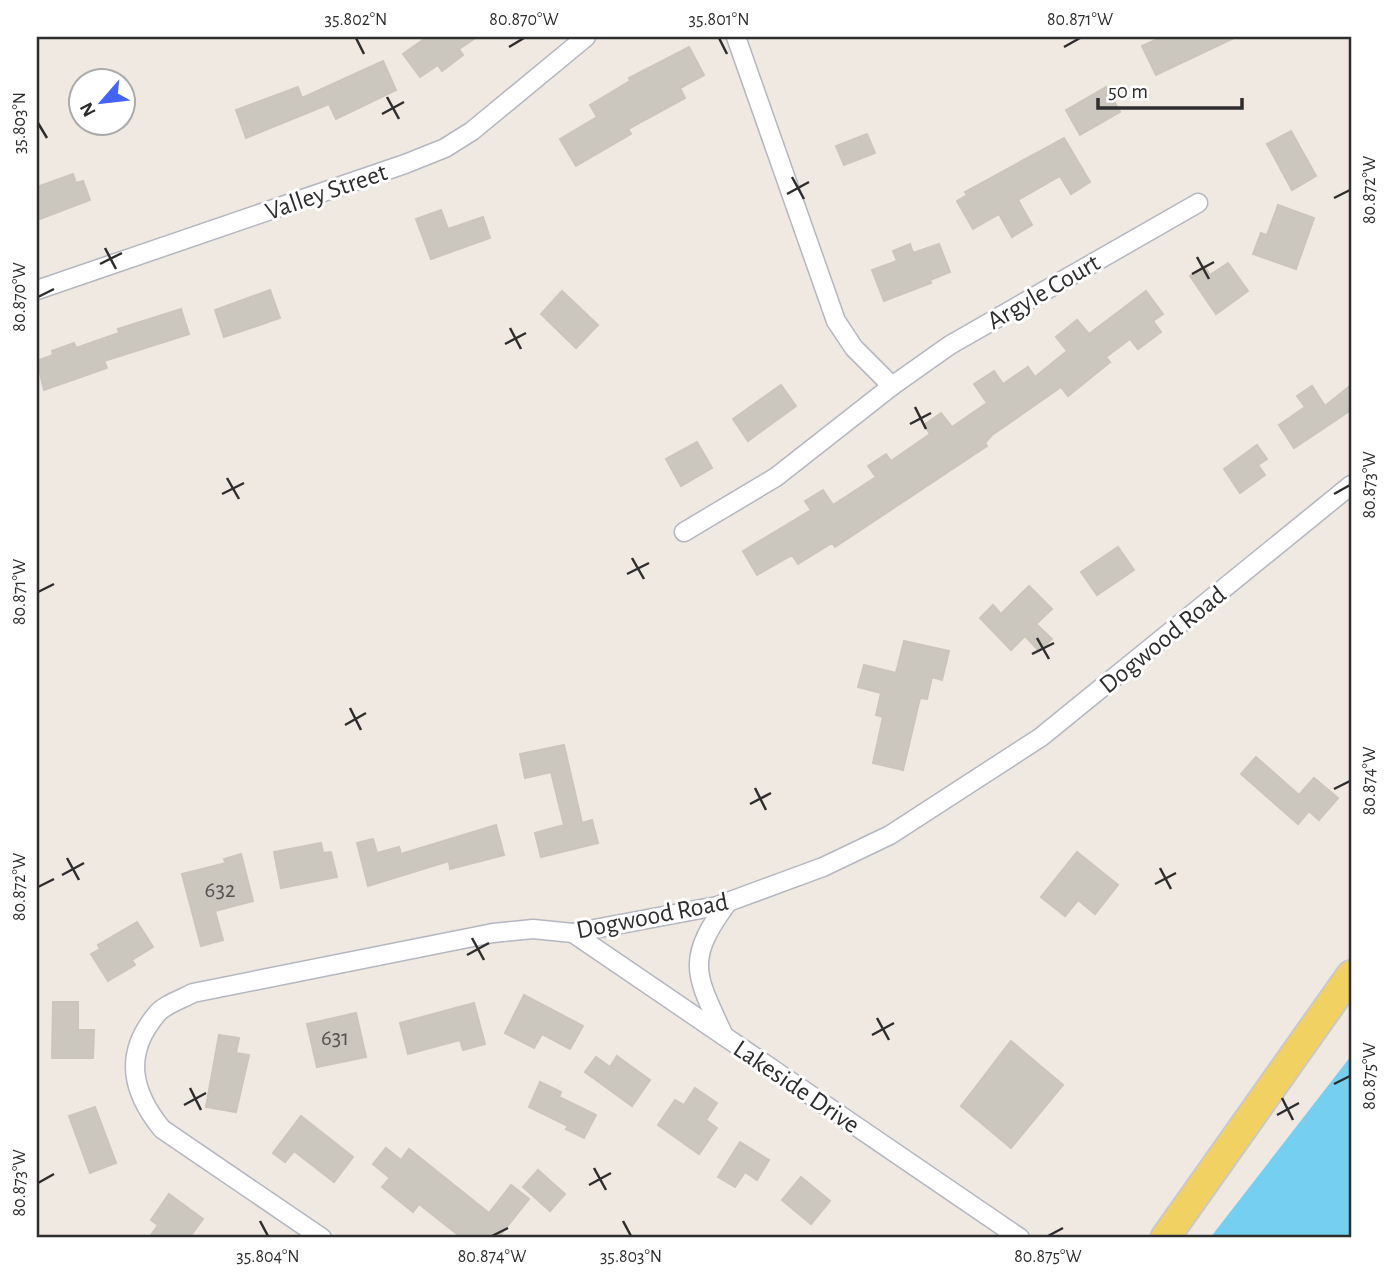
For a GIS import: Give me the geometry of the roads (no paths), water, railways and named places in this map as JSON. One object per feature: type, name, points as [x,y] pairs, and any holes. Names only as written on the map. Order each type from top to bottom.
[{"type":"main road","points":[[1165,1238],[1351,975]]},
{"type":"street","name":"Valley Street","points":[[37,290],[445,148],[472,131],[586,37]]},
{"type":"street","points":[[736,37],[836,321],[854,348],[892,386]]},
{"type":"street","name":"Argyle Court","points":[[684,532],[776,477],[892,386],[950,345],[1198,203]]},
{"type":"street","name":"Dogwood Road","points":[[322,1238],[162,1129],[144,1106],[134,1079],[136,1050],[156,1013],[193,993],[494,933],[533,929],[573,933],[728,902],[823,867],[890,835],[980,779],[1051,730],[1351,485]]},
{"type":"street","points":[[724,1036],[702,992],[699,959],[704,935],[728,902]]},
{"type":"street","name":"Lakeside Drive","points":[[573,933],[1020,1238]]},
{"type":"water","points":[[1351,1056],[1351,1238],[1210,1238]]}]
